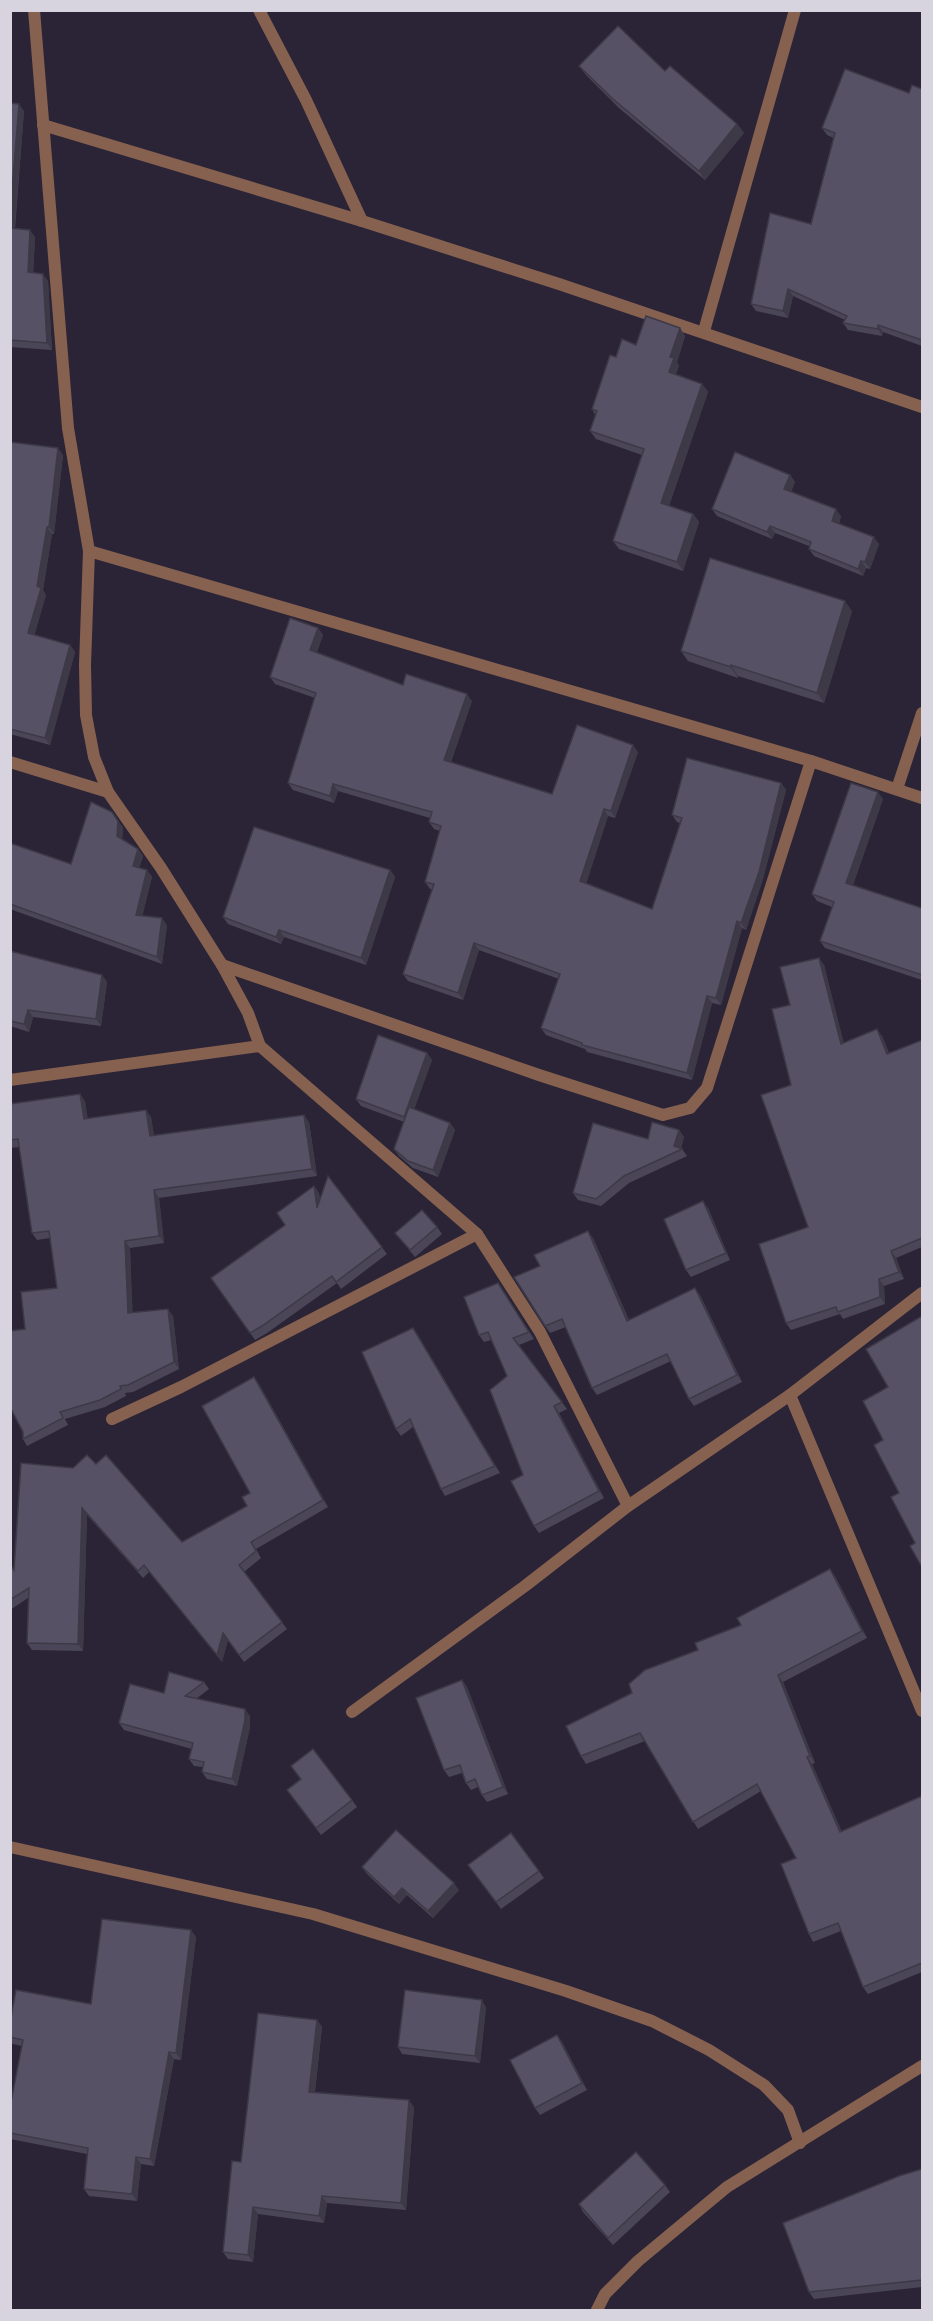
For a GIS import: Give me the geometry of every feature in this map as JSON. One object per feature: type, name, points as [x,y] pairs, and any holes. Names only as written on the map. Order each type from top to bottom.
[{"type":"street","points":[[34,10],[68,428],[89,551],[85,665],[87,716],[94,757],[108,792],[161,868],[222,965],[248,1013],[260,1046],[477,1234],[540,1332],[628,1506]]},
{"type":"street","points":[[259,10],[306,100],[362,221]]},
{"type":"street","points":[[704,331],[793,12]]},
{"type":"street","points":[[43,125],[362,221],[704,331],[922,407]]},
{"type":"street","points":[[89,551],[811,761],[922,798]]},
{"type":"street","points":[[897,789],[922,713]]},
{"type":"street","points":[[222,965],[539,1075],[663,1115],[690,1108],[707,1088],[811,761]]},
{"type":"street","points":[[10,762],[108,792]]},
{"type":"street","points":[[10,1080],[260,1046]]},
{"type":"street","points":[[112,1419],[181,1387],[477,1234]]},
{"type":"street","points":[[352,1712],[525,1586],[628,1506],[790,1395],[922,1293]]},
{"type":"street","points":[[790,1395],[922,1711]]},
{"type":"street","points":[[10,1847],[313,1914],[566,1991],[652,2021],[709,2050],[764,2085],[788,2110],[800,2143]]},
{"type":"street","points":[[597,2310],[605,2294],[638,2261],[718,2194],[922,2066]]},
{"type":"building","points":[[618,26],[665,71],[670,66],[737,124],[699,171],[613,99],[579,66]]},
{"type":"building","points":[[845,69],[909,93],[912,85],[922,89],[922,340],[878,325],[878,329],[843,323],[847,316],[788,289],[783,311],[751,304],[770,213],[811,224],[835,133],[822,128]]},
{"type":"building","points":[[10,103],[19,104],[10,216]]},
{"type":"building","points":[[10,228],[30,230],[28,272],[43,274],[47,343],[10,340]]},
{"type":"building","points":[[646,316],[680,328],[670,357],[674,358],[669,372],[702,384],[661,503],[693,514],[677,562],[613,541],[644,449],[590,431],[597,411],[592,409],[610,355],[616,357],[622,339],[636,345]]},
{"type":"building","points":[[10,442],[58,448],[49,527],[47,527],[37,586],[41,588],[28,633],[70,645],[45,738],[10,729]]},
{"type":"building","points":[[735,452],[790,475],[784,489],[836,509],[832,521],[874,537],[865,562],[861,561],[858,569],[809,549],[811,542],[770,526],[767,532],[712,509]]},
{"type":"building","points":[[710,558],[845,601],[817,693],[681,651]]},
{"type":"building","points":[[290,618],[318,628],[310,650],[403,685],[406,674],[467,694],[444,760],[552,794],[577,725],[633,745],[611,811],[604,809],[580,881],[652,909],[682,818],[672,815],[687,758],[781,783],[759,872],[741,923],[737,921],[716,998],[707,996],[687,1073],[582,1045],[582,1043],[541,1028],[560,974],[474,943],[458,993],[403,974],[434,884],[425,882],[441,826],[429,822],[432,812],[333,784],[330,796],[288,783],[316,693],[270,677]]},
{"type":"building","points":[[851,783],[878,792],[846,883],[922,908],[922,975],[820,941],[834,902],[812,894]]},
{"type":"building","points":[[91,802],[112,812],[118,821],[117,836],[138,849],[133,866],[147,870],[136,915],[162,918],[157,957],[10,904],[10,843],[71,864]]},
{"type":"building","points":[[254,827],[390,870],[361,958],[279,930],[276,937],[223,917]]},
{"type":"building","points":[[10,951],[102,975],[96,1019],[28,1010],[24,1024],[10,1021]]},
{"type":"building","points":[[819,958],[841,1044],[877,1029],[887,1054],[922,1040],[922,1238],[891,1251],[899,1272],[879,1279],[880,1297],[838,1312],[836,1307],[786,1323],[759,1244],[808,1227],[761,1095],[791,1085],[772,1009],[790,1005],[780,967]]},
{"type":"building","points":[[378,1035],[427,1053],[404,1117],[356,1099]]},
{"type":"building","points":[[80,1094],[84,1119],[146,1110],[150,1136],[304,1115],[312,1169],[154,1190],[159,1236],[125,1241],[128,1313],[168,1309],[174,1362],[128,1385],[120,1386],[121,1389],[100,1400],[60,1412],[63,1418],[23,1439],[23,1432],[10,1407],[10,1331],[25,1329],[21,1292],[57,1288],[49,1231],[32,1233],[18,1139],[10,1140],[10,1104]]},
{"type":"building","points":[[409,1107],[450,1123],[433,1170],[408,1161],[394,1149]]},
{"type":"building","points":[[652,1122],[679,1130],[674,1146],[682,1149],[624,1176],[596,1199],[573,1193],[593,1123],[648,1139]]},
{"type":"building","points":[[328,1176],[382,1247],[336,1282],[332,1276],[250,1333],[211,1278],[285,1225],[277,1213],[314,1186],[317,1208]]},
{"type":"building","points":[[703,1201],[726,1253],[686,1270],[664,1219]]},
{"type":"building","points":[[422,1210],[437,1227],[410,1250],[395,1233]]},
{"type":"building","points":[[588,1231],[627,1321],[695,1288],[737,1375],[689,1399],[667,1354],[592,1388],[562,1319],[545,1326],[514,1277],[540,1266],[534,1255]]},
{"type":"building","points":[[498,1283],[529,1332],[513,1338],[562,1402],[554,1406],[599,1491],[534,1526],[511,1481],[523,1475],[490,1390],[507,1376],[488,1332],[479,1335],[464,1297]]},
{"type":"building","points":[[922,1316],[922,1567],[910,1546],[915,1543],[891,1497],[899,1493],[874,1445],[883,1440],[863,1401],[888,1387],[866,1349]]},
{"type":"building","points":[[413,1328],[495,1466],[441,1489],[410,1419],[396,1429],[362,1352]]},
{"type":"building","points":[[254,1377],[323,1500],[251,1542],[256,1551],[239,1565],[282,1622],[239,1655],[223,1633],[217,1655],[144,1565],[138,1571],[82,1508],[78,1644],[27,1643],[29,1588],[10,1600],[10,1565],[14,1570],[21,1463],[73,1468],[87,1455],[96,1464],[106,1455],[182,1542],[247,1506],[242,1497],[250,1493],[202,1406]]},
{"type":"building","points":[[830,1569],[862,1631],[778,1675],[810,1756],[807,1757],[840,1832],[922,1796],[922,1963],[863,1987],[838,1923],[809,1934],[781,1864],[796,1858],[757,1784],[693,1822],[640,1733],[581,1756],[566,1726],[632,1693],[629,1684],[645,1670],[698,1650],[695,1643],[741,1625],[737,1618]]},
{"type":"building","points":[[169,1672],[204,1682],[185,1696],[245,1709],[245,1720],[232,1779],[202,1772],[204,1762],[189,1759],[193,1743],[119,1723],[130,1684],[164,1693]]},
{"type":"building","points":[[462,1680],[503,1787],[482,1795],[475,1779],[466,1783],[460,1765],[444,1770],[416,1698]]},
{"type":"building","points":[[313,1749],[352,1800],[316,1828],[287,1790],[301,1779],[291,1766]]},
{"type":"building","points":[[396,1830],[454,1883],[428,1911],[402,1888],[394,1897],[362,1867]]},
{"type":"building","points":[[511,1833],[539,1871],[496,1902],[468,1865]]},
{"type":"building","points":[[102,1919],[191,1930],[176,2053],[169,2052],[150,2159],[136,2157],[132,2194],[84,2189],[88,2148],[10,2133],[10,2107],[23,2040],[10,2037],[16,1990],[91,2004]]},
{"type":"building","points":[[405,1990],[482,2000],[475,2056],[398,2047]]},
{"type":"building","points":[[258,2013],[317,2020],[309,2092],[409,2100],[401,2203],[322,2196],[319,2216],[253,2207],[248,2255],[223,2252],[232,2161],[241,2162]]},
{"type":"building","points":[[557,2035],[582,2083],[535,2108],[510,2060]]},
{"type":"building","points":[[636,2152],[665,2185],[608,2238],[579,2204]]},
{"type":"building","points":[[922,2169],[922,2280],[809,2292],[783,2223],[899,2176]]}]
